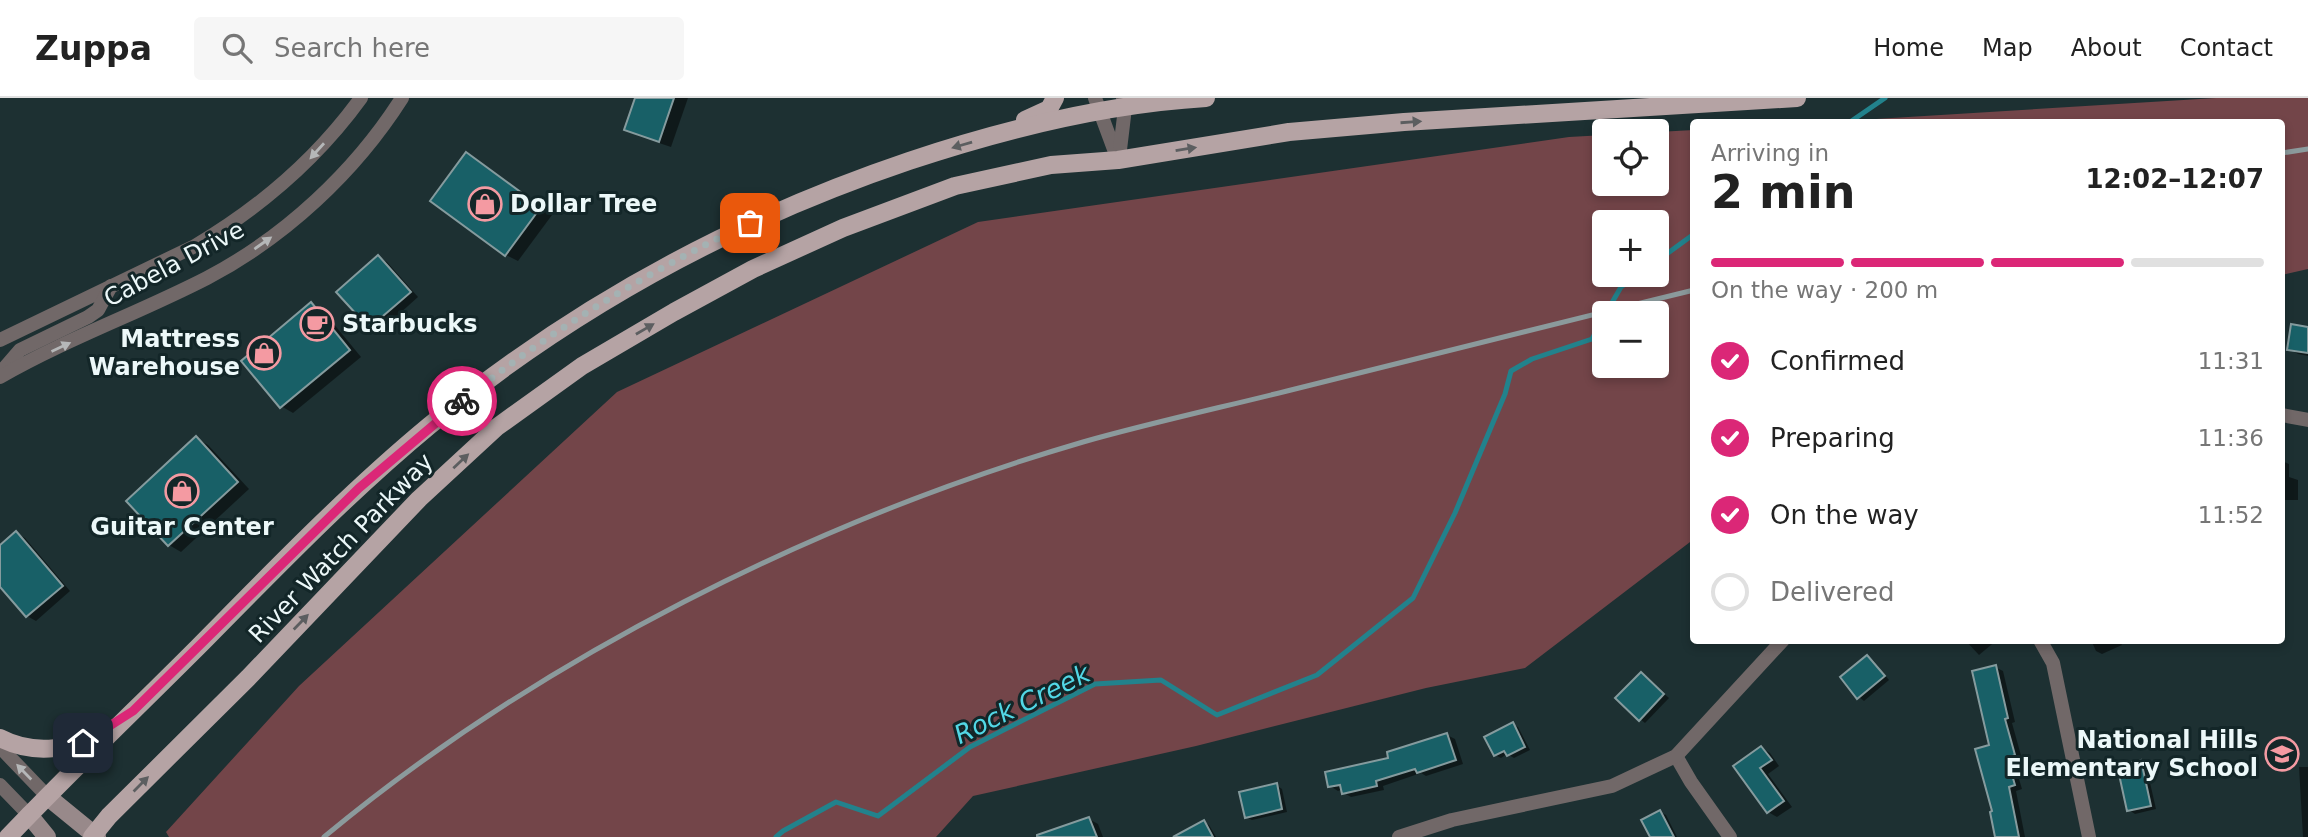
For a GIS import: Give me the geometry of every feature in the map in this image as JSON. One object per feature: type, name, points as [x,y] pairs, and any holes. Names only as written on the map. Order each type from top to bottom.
[{"type":"main road","points":[[993,136],[1049,109],[1055,98]]},
{"type":"main road","points":[[8,837],[381,468],[476,390],[566,326],[655,272],[765,217],[878,171],[1097,104],[1206,98]]},
{"type":"main road","name":"River Watch Parkway","points":[[94,836],[109,816],[248,678],[419,499],[497,427],[582,366],[753,269],[855,224],[955,186],[1051,165],[1118,160],[1301,131],[1404,122],[1797,98]]},
{"type":"main road","points":[[0,738],[22,746],[59,748],[96,737],[133,711]]},
{"type":"main road","points":[[48,797],[94,836]]},
{"type":"main road","points":[[29,815],[47,837]]},
{"type":"street","name":"Cabela Drive","points":[[0,340],[195,246],[251,211],[300,170],[361,98]]},
{"type":"street","name":"Cabela Drive","points":[[0,375],[208,277],[262,244],[311,205],[360,154],[402,98]]},
{"type":"street","points":[[1118,160],[1124,103]]},
{"type":"street","points":[[1097,104],[1118,160]]},
{"type":"street","points":[[0,375],[20,350],[89,317],[105,300],[111,286]]},
{"type":"street","points":[[2285,416],[2308,420]]},
{"type":"street","points":[[1399,837],[1452,820],[1612,786],[1676,756],[1779,644]]},
{"type":"street","points":[[2042,644],[2053,663],[2089,837]]},
{"type":"street","points":[[0,747],[48,797]]},
{"type":"street","points":[[1676,756],[1690,782],[1730,837]]},
{"type":"street","points":[[0,785],[29,815]]},
{"type":"shaded area","points":[[2216,98],[2308,98],[2308,269],[2285,274],[2285,119],[1876,119]]},
{"type":"shaded area","points":[[1690,130],[1690,542],[1525,668],[1426,688],[1196,746],[973,796],[936,837],[169,837],[166,832],[299,686],[617,392],[978,222],[1592,136],[1592,196],[1669,196],[1669,131]]},
{"type":"building","points":[[635,98],[674,98],[659,142],[624,130]]},
{"type":"building","name":"Dollar Tree","points":[[466,152],[541,207],[505,256],[430,201]]},
{"type":"building","points":[[378,255],[411,292],[369,328],[336,292]]},
{"type":"building","points":[[311,302],[350,350],[280,408],[241,361]]},
{"type":"building","points":[[2291,324],[2308,327],[2308,353],[2287,350]]},
{"type":"building","name":"Guitar Center","points":[[196,436],[238,482],[168,546],[126,501]]},
{"type":"building","points":[[16,531],[63,586],[26,617],[0,587],[0,545]]},
{"type":"building","points":[[1867,655],[1885,676],[1857,699],[1840,677]]},
{"type":"building","points":[[1996,665],[2008,718],[2005,719],[2015,755],[2007,758],[2015,785],[2009,787],[2019,837],[1995,837],[1990,812],[1992,811],[1975,749],[1989,745],[1972,671]]},
{"type":"building","points":[[1641,672],[1664,694],[1639,721],[1615,698]]},
{"type":"building","points":[[1513,722],[1525,747],[1507,756],[1504,751],[1494,756],[1484,737]]},
{"type":"building","points":[[1447,733],[1456,760],[1417,773],[1415,769],[1376,781],[1377,786],[1342,794],[1340,785],[1328,787],[1325,772],[1388,758],[1387,752]]},
{"type":"building","points":[[1761,746],[1772,760],[1760,768],[1784,801],[1767,813],[1733,766]]},
{"type":"building","points":[[2141,760],[2151,806],[2127,811],[2117,765]]},
{"type":"building","points":[[1277,783],[1282,809],[1245,818],[1239,792]]},
{"type":"building","points":[[1660,810],[1674,837],[1650,837],[1641,820]]},
{"type":"building","points":[[1089,817],[1097,837],[1037,837],[1037,835]]},
{"type":"building","points":[[1204,820],[1213,837],[1173,837]]},
{"type":"waterway","name":"Rock Creek","points":[[1854,119],[1885,98]]},
{"type":"waterway","name":"Rock Creek","points":[[1669,252],[1690,237]]},
{"type":"waterway","name":"Rock Creek","points":[[1613,301],[1621,287]]},
{"type":"waterway","name":"Rock Creek","points":[[776,837],[836,802],[878,816],[970,747],[1095,684],[1161,680],[1217,715],[1317,675],[1413,598],[1455,513],[1505,394],[1511,371],[1532,359],[1592,339]]},
{"type":"railway","points":[[2285,153],[2308,149]]},
{"type":"railway","points":[[324,837],[407,772],[495,711],[588,654],[684,602],[782,554],[882,512],[983,474],[1108,435],[1690,291]]},
{"type":"way so far","points":[[462,401],[526,353],[601,303],[750,223]]},
{"type":"place","name":"Dollar Tree","points":[[485,204]]},
{"type":"place","name":"Starbucks","points":[[317,324]]},
{"type":"place","name":"Mattress Warehouse","points":[[264,353]]},
{"type":"place","name":"Guitar Center","points":[[182,491]]},
{"type":"place","name":"National Hills Elementary School","points":[[2282,754]]},
{"type":"route","points":[[83,743],[133,711],[359,488],[429,426],[462,401]]}]
